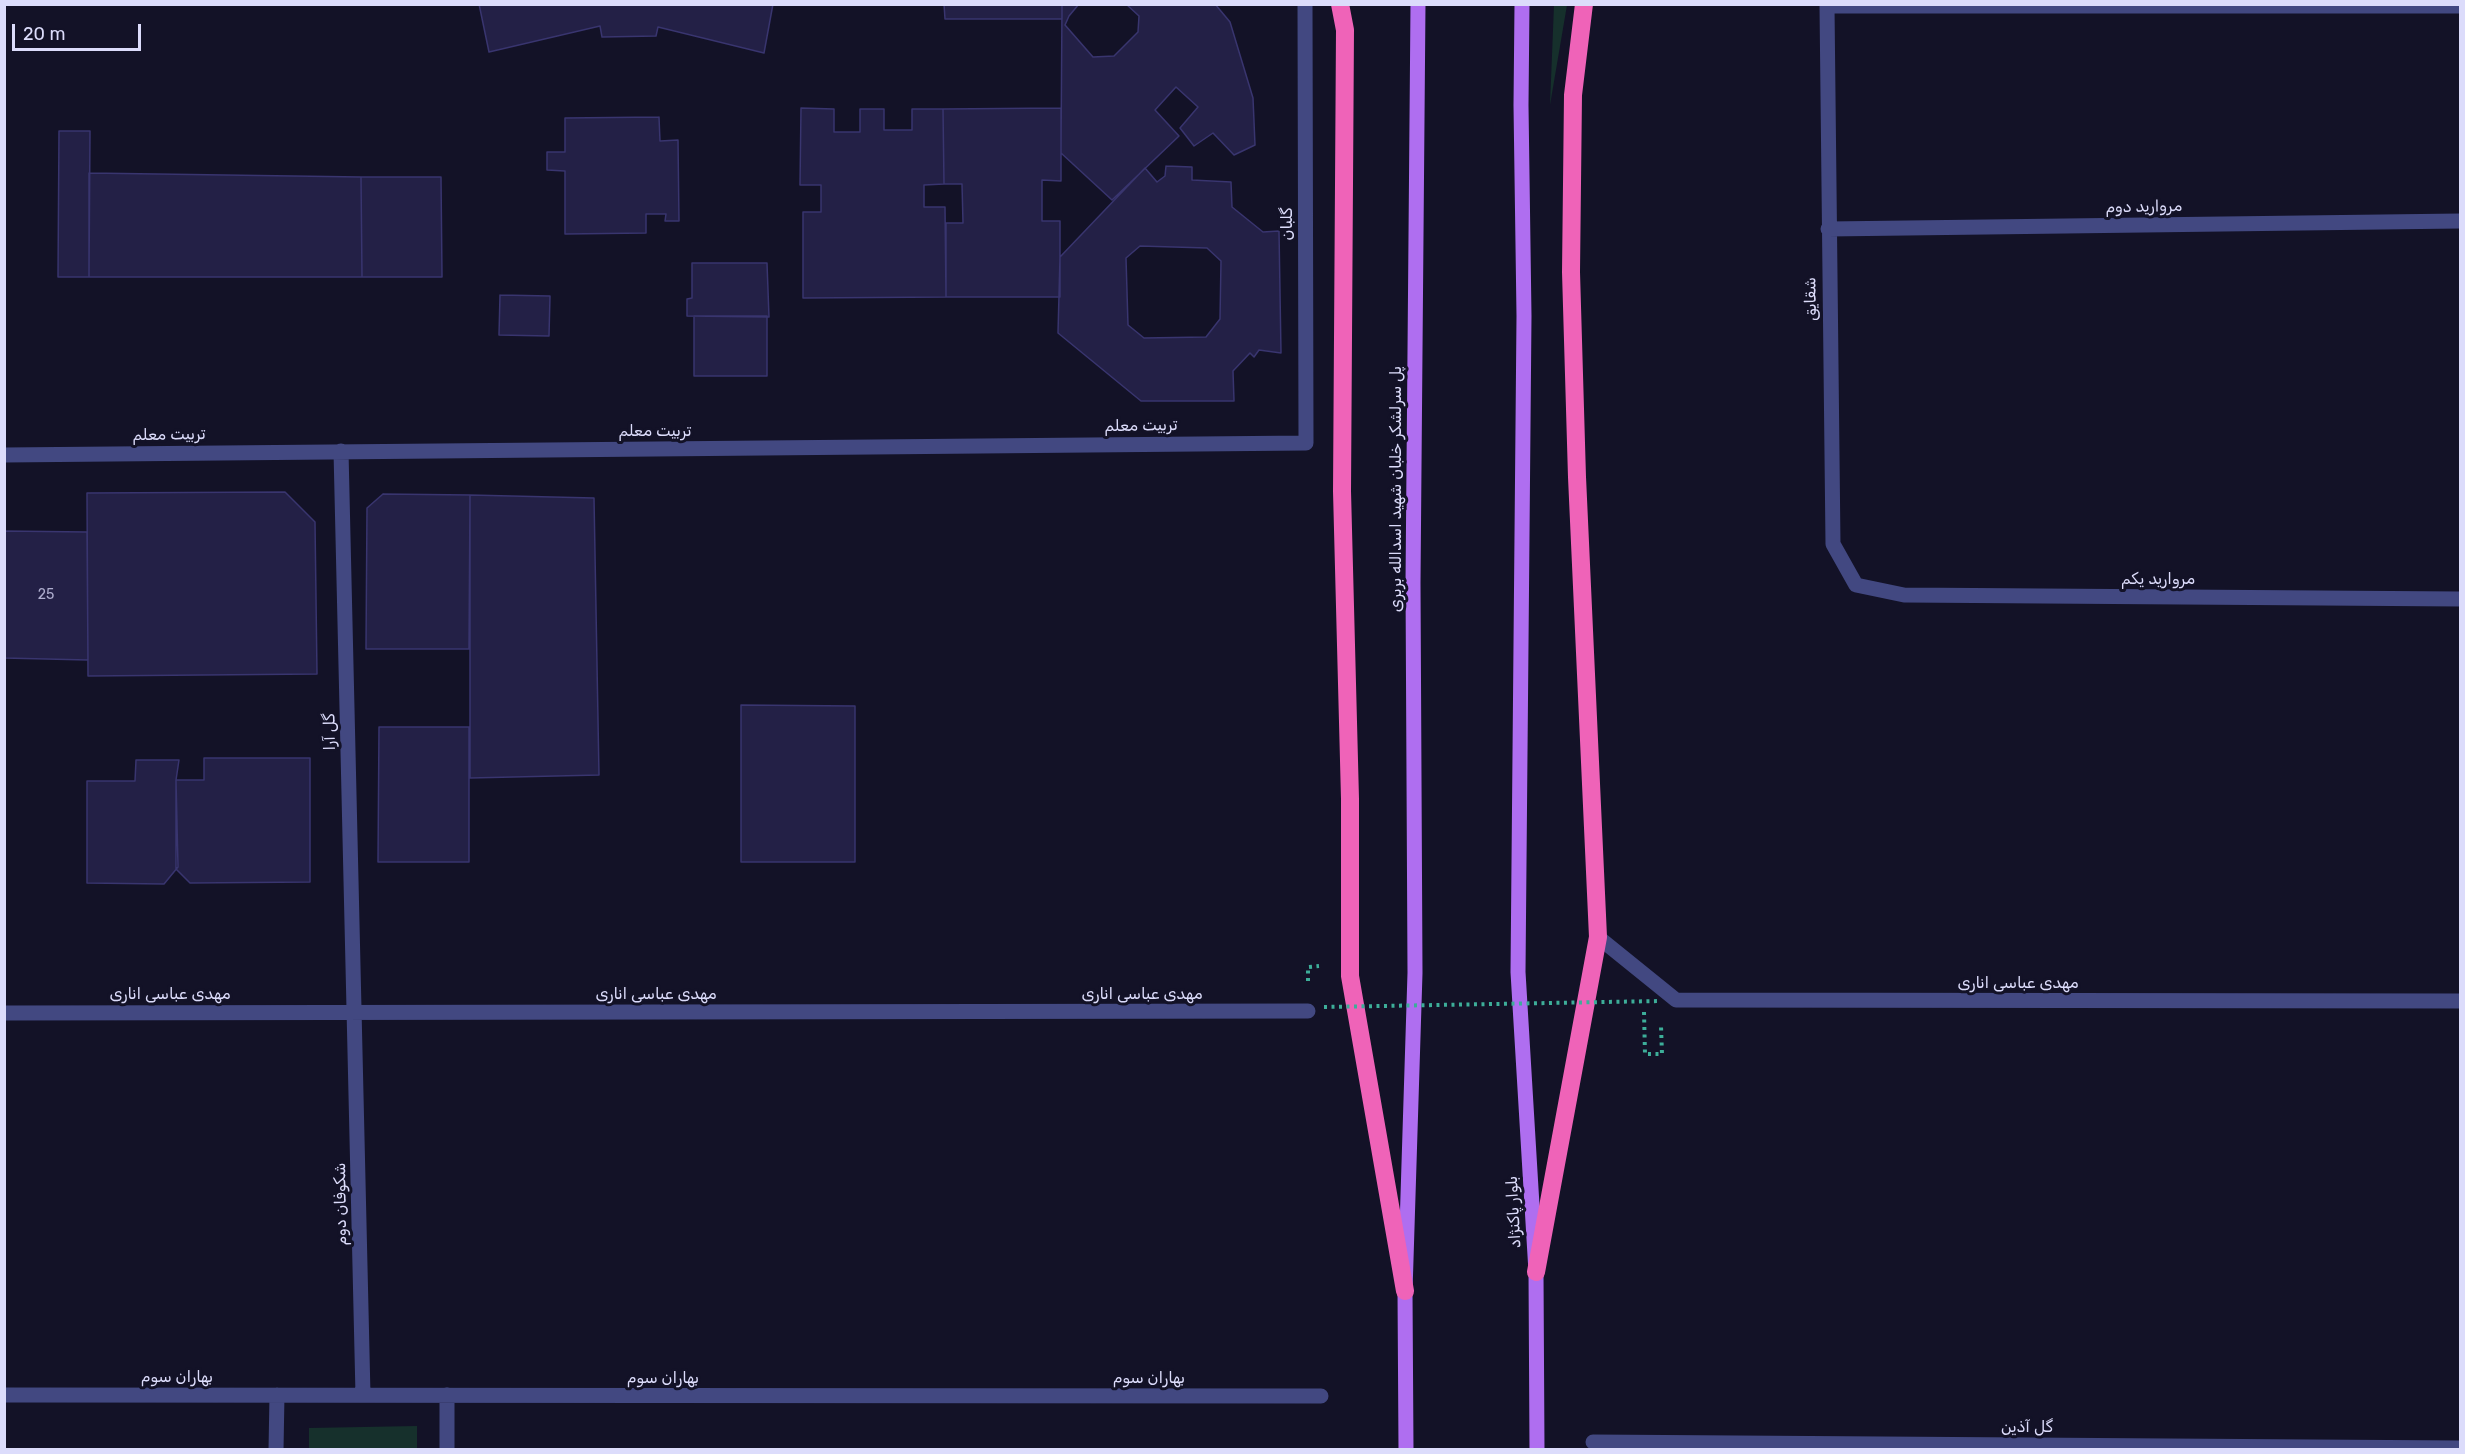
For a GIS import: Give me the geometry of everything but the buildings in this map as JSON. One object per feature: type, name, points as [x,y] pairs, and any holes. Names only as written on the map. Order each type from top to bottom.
[{"type":"highway","points":[[1340,4],[1345,30],[1342,491],[1350,799],[1350,976],[1405,1290]]},
{"type":"highway","points":[[1536,1272],[1598,937],[1578,489],[1571,272],[1573,95],[1584,4]]},
{"type":"main road","name":"پل سرلشکر خلبان شهید اسدالله بربری","points":[[1405,1290],[1415,973],[1413,558],[1418,4]]},
{"type":"main road","name":"بلوار پاکنژاد","points":[[1522,4],[1524,328],[1518,972],[1536,1272],[1537,1449]]},
{"type":"main road","points":[[1405,1290],[1406,1449]]},
{"type":"street","name":"گلبان","points":[[1305,4],[1306,443]]},
{"type":"street","name":"شقایق","points":[[1856,585],[1833,544],[1827,6],[2460,6]]},
{"type":"street","name":"مروارید دوم","points":[[1828,229],[2460,221]]},
{"type":"street","name":"تربیت معلم","points":[[4,454],[1306,443]]},
{"type":"street","name":"گل آرا","points":[[341,451],[354,1012]]},
{"type":"street","name":"مروارید یکم","points":[[1856,585],[1904,595],[2460,599]]},
{"type":"street","points":[[1598,937],[1668,1000]]},
{"type":"street","name":"مهدی عباسی اناری","points":[[1668,1000],[2460,1001]]},
{"type":"street","name":"مهدی عباسی اناری","points":[[4,1013],[1308,1011]]},
{"type":"street","name":"شکوفان دوم","points":[[354,1012],[363,1395]]},
{"type":"street","name":"بهاران سوم","points":[[4,1395],[1321,1396]]},
{"type":"street","points":[[276,1395],[276,1449]]},
{"type":"street","points":[[447,1395],[447,1449]]},
{"type":"street","name":"گل آذین","points":[[1593,1442],[2460,1448]]},
{"type":"path","points":[[1644,1000],[1645,1054],[1662,1054],[1661,1022]]},
{"type":"path","points":[[1324,1007],[1668,1000]]},
{"type":"path","points":[[1661,1011],[1668,1000]]},
{"type":"green space","points":[[1554,5],[1567,5],[1550,105]]},
{"type":"green space","points":[[417,1426],[417,1449],[309,1449],[309,1428]]}]
